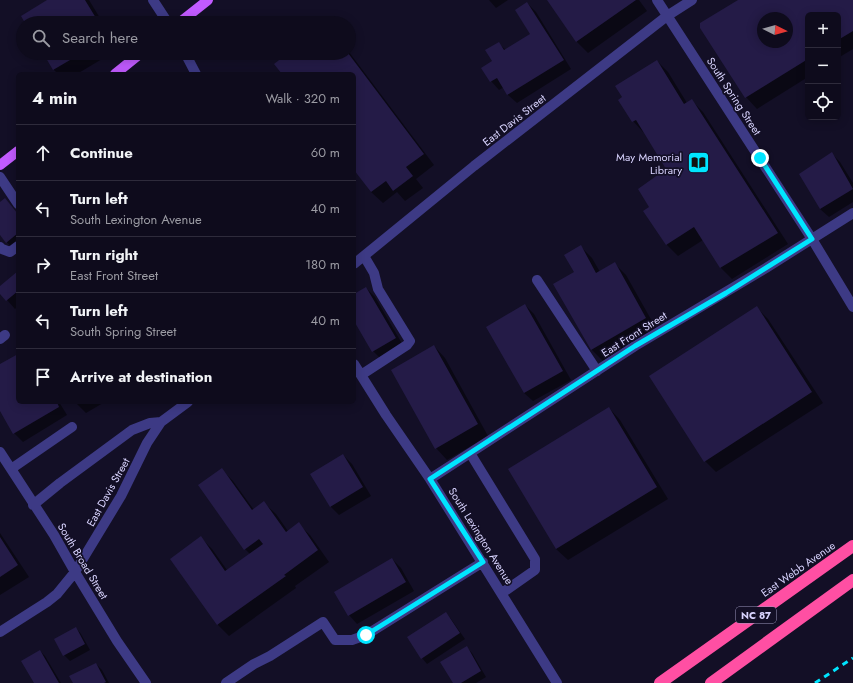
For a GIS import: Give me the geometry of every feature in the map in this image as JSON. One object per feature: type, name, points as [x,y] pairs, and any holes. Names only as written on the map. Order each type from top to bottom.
[{"type":"highway","name":"East Webb Avenue","points":[[660,683],[853,546]]},
{"type":"highway","name":"NC 87","points":[[712,683],[853,580]]},
{"type":"main road","points":[[188,16],[208,0]]},
{"type":"main road","points":[[117,72],[132,60]]},
{"type":"main road","points":[[0,165],[16,153]]},
{"type":"street","points":[[153,0],[163,16]]},
{"type":"street","name":"South Spring Street","points":[[657,0],[812,239],[853,307]]},
{"type":"street","name":"East Davis Street","points":[[356,262],[474,166],[667,16],[692,0]]},
{"type":"street","points":[[189,60],[195,72]]},
{"type":"street","points":[[0,177],[16,201]]},
{"type":"street","name":"East Front Street","points":[[430,479],[635,346],[739,284],[853,213]]},
{"type":"street","points":[[0,247],[2,250],[10,252],[16,248]]},
{"type":"street","points":[[361,375],[410,341],[378,289],[374,272],[364,256]]},
{"type":"street","points":[[537,280],[597,371]]},
{"type":"street","name":"South Lexington Avenue","points":[[356,367],[386,415],[430,479],[558,683]]},
{"type":"street","name":"East Davis Street","points":[[0,632],[57,594],[75,572],[121,496],[147,443],[161,422],[183,404]]},
{"type":"street","name":"East Davis Street","points":[[34,505],[60,483],[132,430],[161,422]]},
{"type":"street","points":[[11,469],[72,427]]},
{"type":"street","name":"South Broad Street","points":[[0,452],[54,534],[75,572],[146,683]]},
{"type":"street","points":[[470,453],[535,559],[536,570],[502,593]]},
{"type":"street","points":[[226,683],[322,622],[335,640],[352,640],[366,635],[483,562]]},
{"type":"building","points":[[47,0],[85,0],[95,16],[21,16]]},
{"type":"building","points":[[547,0],[636,0],[576,42]]},
{"type":"building","points":[[738,0],[853,0],[853,31],[841,38],[841,12],[805,12],[805,61],[745,98],[700,28],[700,23]]},
{"type":"building","points":[[527,2],[564,60],[507,95],[497,78],[490,82],[481,68],[492,61],[485,50],[499,42],[504,50],[530,34],[515,10]]},
{"type":"building","points":[[47,60],[70,60],[53,70]]},
{"type":"building","points":[[279,60],[353,60],[424,154],[406,167],[413,176],[393,191],[386,181],[371,192],[356,173],[356,72],[280,72],[274,64]]},
{"type":"building","name":"May Memorial Library","points":[[657,60],[684,104],[692,99],[778,233],[720,268],[694,227],[666,245],[643,211],[649,207],[638,189],[666,169],[636,120],[632,122],[618,100],[622,97],[615,86]]},
{"type":"building","points":[[832,152],[853,189],[820,209],[799,174]]},
{"type":"building","points":[[5,198],[16,212],[16,235],[6,243],[0,235],[0,202]]},
{"type":"building","points":[[581,245],[596,273],[615,262],[646,318],[591,350],[553,284],[574,272],[564,255]]},
{"type":"building","points":[[16,273],[16,293],[6,301],[0,294],[0,286]]},
{"type":"building","points":[[366,287],[396,338],[372,352],[356,324],[356,293]]},
{"type":"building","points":[[525,304],[563,371],[524,393],[486,327]]},
{"type":"building","points":[[757,306],[812,392],[704,462],[649,376]]},
{"type":"building","points":[[434,345],[478,424],[435,449],[391,370]]},
{"type":"building","points":[[16,355],[16,404],[58,404],[59,407],[13,434],[0,411],[0,364]]},
{"type":"building","points":[[609,407],[657,487],[556,549],[508,469]]},
{"type":"building","points":[[343,454],[363,487],[330,507],[310,474]]},
{"type":"building","points":[[222,468],[252,510],[264,501],[286,532],[299,522],[318,550],[284,575],[286,576],[217,625],[170,559],[201,536],[225,571],[263,544],[259,539],[244,550],[198,485]]},
{"type":"building","points":[[0,537],[18,565],[0,577]]},
{"type":"building","points":[[392,558],[406,582],[348,616],[334,592]]},
{"type":"building","points":[[446,612],[460,633],[421,659],[407,637]]},
{"type":"building","points":[[76,627],[85,644],[63,656],[54,639]]},
{"type":"building","points":[[467,646],[481,671],[461,683],[453,683],[440,662]]},
{"type":"building","points":[[40,650],[59,683],[34,683],[21,661]]},
{"type":"building","points":[[96,663],[106,682],[73,683],[69,676]]},
{"type":"railway","points":[[815,683],[853,658]]},
{"type":"place","name":"May Memorial Library","points":[[698,163]]},
{"type":"route","points":[[366,635],[483,562],[430,479],[635,346],[726,293],[812,239],[760,158]]}]
